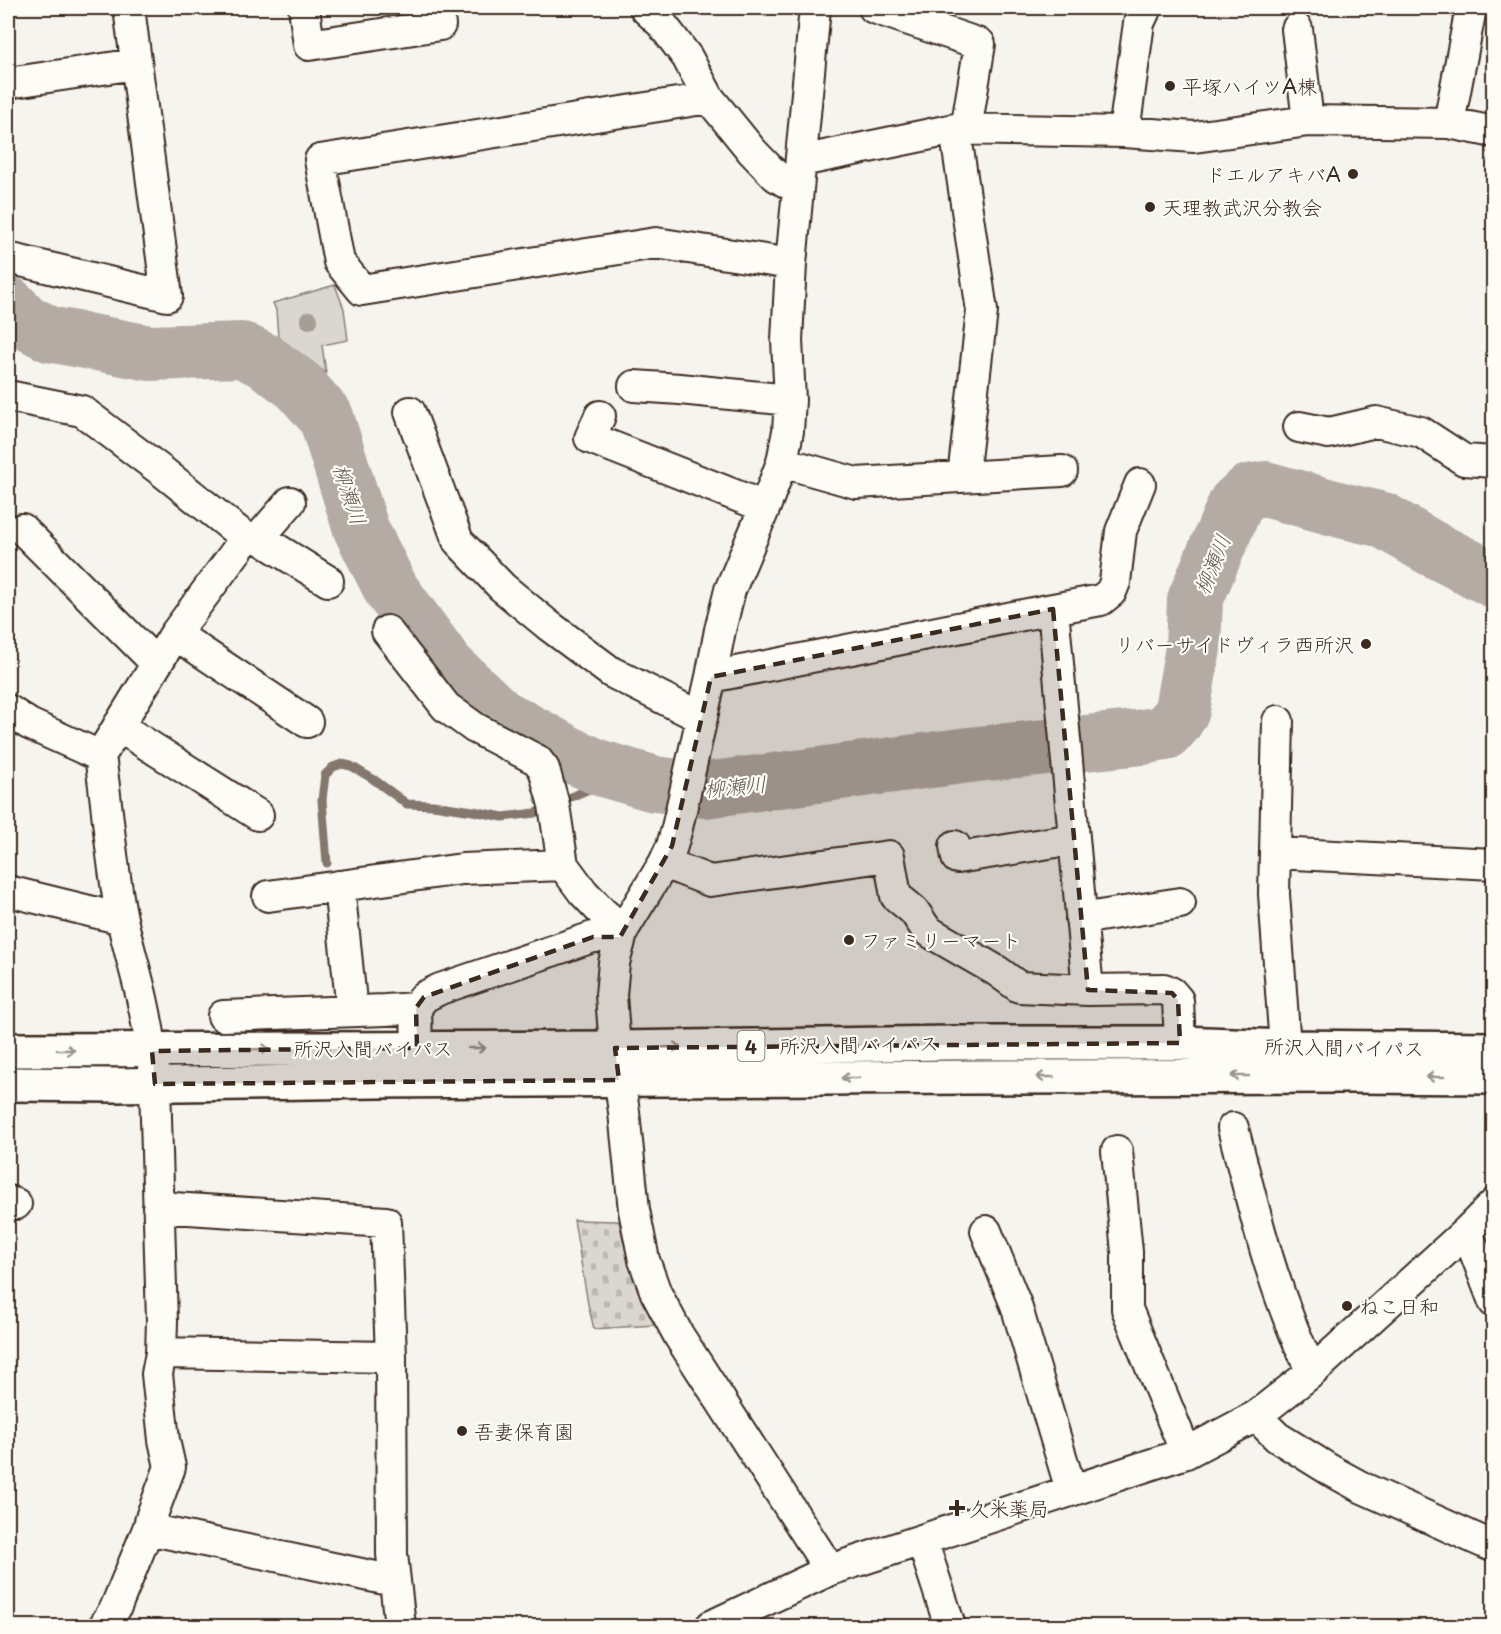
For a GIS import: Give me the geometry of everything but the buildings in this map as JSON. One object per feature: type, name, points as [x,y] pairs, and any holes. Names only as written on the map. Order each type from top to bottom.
[{"type":"main road","name":"所沢入間バイパス","points":[[8,1084],[377,1081],[951,1043],[1180,1043],[1285,1047],[1494,1049]]},
{"type":"main road","name":"所沢入間バイパス","points":[[8,1050],[417,1048],[617,1064],[1494,1077]]},
{"type":"street","points":[[8,258],[168,296],[129,8]]},
{"type":"street","points":[[304,8],[309,45],[440,25],[437,8]]},
{"type":"street","points":[[645,8],[661,23],[687,57],[709,98],[752,151],[776,176],[799,175],[960,129],[1124,132],[1194,137],[1308,121],[1449,123],[1494,132]]},
{"type":"street","points":[[815,8],[791,264],[787,340],[790,400],[788,431],[782,462],[730,590],[672,846],[621,934],[614,963],[611,995],[634,1210],[644,1260],[656,1293],[708,1383],[830,1570]]},
{"type":"street","points":[[874,8],[980,44],[960,129],[982,311],[963,477]]},
{"type":"street","points":[[1124,132],[1139,23],[1146,8]]},
{"type":"street","points":[[1449,123],[1471,8]]},
{"type":"street","points":[[1297,29],[1308,121]]},
{"type":"street","points":[[8,83],[136,64]]},
{"type":"street","points":[[709,98],[320,160],[339,262],[362,290],[656,243],[791,264]]},
{"type":"street","points":[[634,386],[680,388],[790,400]]},
{"type":"street","points":[[8,396],[82,411],[253,538],[328,581]]},
{"type":"street","points":[[410,412],[458,541],[502,587],[611,672],[702,718]]},
{"type":"street","points":[[600,416],[590,438],[765,507]]},
{"type":"street","points":[[1299,427],[1329,433],[1376,422],[1421,432],[1464,460],[1494,462]]},
{"type":"street","points":[[782,462],[855,483],[1062,471]]},
{"type":"street","points":[[711,676],[1101,600],[1112,592],[1121,531],[1140,484]]},
{"type":"street","points":[[104,1626],[115,1609],[148,1529],[170,1467],[164,1440],[157,1374],[161,1353],[162,1321],[152,1051],[143,1002],[122,919],[113,868],[108,809],[100,756],[175,634],[253,538],[290,502]]},
{"type":"street","points":[[22,529],[156,663]]},
{"type":"street","points":[[1053,609],[1088,990]]},
{"type":"street","points":[[387,631],[446,707],[475,728],[537,760],[544,769],[554,806],[563,865],[583,892],[621,934]]},
{"type":"street","points":[[175,634],[307,722]]},
{"type":"street","points":[[8,710],[29,724],[100,756]]},
{"type":"street","points":[[1278,721],[1274,894],[1285,1047]]},
{"type":"street","points":[[118,726],[258,815]]},
{"type":"street","points":[[955,846],[957,858],[1074,839]]},
{"type":"street","points":[[1275,853],[1494,864]]},
{"type":"street","points":[[664,863],[710,881],[889,856],[896,896],[914,911],[926,929],[933,934],[997,971],[1019,987],[1088,990],[1164,989],[1178,1000],[1180,1043]]},
{"type":"street","points":[[268,896],[462,869],[563,865]]},
{"type":"street","points":[[339,886],[352,1011]]},
{"type":"street","points":[[8,891],[122,919]]},
{"type":"street","points":[[1081,919],[1180,903]]},
{"type":"street","points":[[417,1048],[416,1008],[424,997],[440,989],[593,937],[621,934]]},
{"type":"street","points":[[223,1016],[416,1008]]},
{"type":"street","points":[[1233,1128],[1256,1218],[1295,1338],[1312,1372]]},
{"type":"street","points":[[1116,1151],[1127,1252],[1127,1310],[1186,1453]]},
{"type":"street","points":[[711,1626],[830,1570],[1186,1453],[1256,1416],[1312,1372],[1494,1204]]},
{"type":"street","points":[[158,1206],[386,1222],[391,1357],[392,1554],[400,1626]]},
{"type":"street","points":[[986,1231],[1016,1305],[1071,1490]]},
{"type":"street","points":[[1467,1231],[1494,1302]]},
{"type":"street","points":[[161,1353],[391,1357]]},
{"type":"street","points":[[1256,1416],[1277,1437],[1330,1470],[1363,1488],[1494,1546]]},
{"type":"street","points":[[148,1529],[394,1581]]},
{"type":"street","points":[[922,1540],[950,1626]]},
{"type":"highlighted area","points":[[1053,609],[1088,990],[1172,993],[1178,1000],[1180,1043],[615,1048],[619,1080],[155,1084],[152,1051],[417,1048],[416,1008],[424,997],[593,937],[620,937],[672,846],[711,677]]},
{"type":"green space","points":[[335,285],[344,309],[348,340],[322,345],[326,373],[278,337],[276,310],[273,303]]},
{"type":"green space","points":[[574,1220],[619,1221],[628,1261],[655,1325],[594,1329]]},
{"type":"waterway","name":"柳瀬川","points":[[8,304],[25,321],[49,334],[150,353],[242,350],[265,361],[299,386],[326,417],[361,529],[392,591],[447,666],[500,716],[573,756],[600,768],[655,784],[705,790],[969,755],[1165,733],[1182,710],[1193,648],[1195,600],[1236,503],[1249,492],[1265,489],[1383,520],[1431,548],[1494,580]]},
{"type":"waterway","points":[[327,863],[322,800],[325,775],[333,767],[342,764],[351,766],[373,779],[407,804],[433,805],[503,817],[535,813],[621,775]]},
{"type":"place","name":"平塚ハイツA棟","points":[[1170,86]]},
{"type":"place","name":"ドエルアキバA","points":[[1353,174]]},
{"type":"place","name":"天理教武沢分教会","points":[[1150,207]]},
{"type":"place","name":"リバーサイドヴィラ西所沢","points":[[1366,644]]},
{"type":"place","name":"ファミリーマート","points":[[849,940]]},
{"type":"place","name":"ねこ日和","points":[[1347,1306]]},
{"type":"place","name":"吾妻保育園","points":[[462,1431]]},
{"type":"place","name":"久米薬局","points":[[957,1508]]}]
